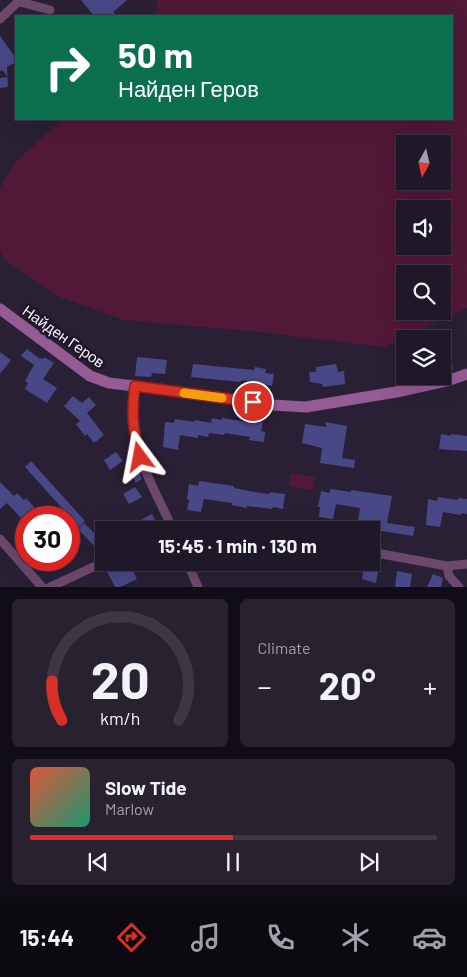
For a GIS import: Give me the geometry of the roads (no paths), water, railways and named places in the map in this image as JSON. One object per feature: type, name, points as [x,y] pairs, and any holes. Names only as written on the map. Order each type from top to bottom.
[{"type":"street","points":[[0,19],[20,1],[50,10]]},
{"type":"street","name":"Найден Геров","points":[[0,309],[90,376],[110,382],[135,386],[272,405],[306,407],[402,391],[447,381],[467,374]]},
{"type":"street","points":[[135,386],[132,412],[138,451],[167,521]]},
{"type":"street","points":[[0,539],[42,587]]},
{"type":"street","points":[[380,554],[447,566],[467,564]]},
{"type":"street","points":[[50,587],[95,566]]},
{"type":"street","points":[[447,566],[449,576],[460,587]]},
{"type":"street","points":[[191,571],[198,587]]}]
